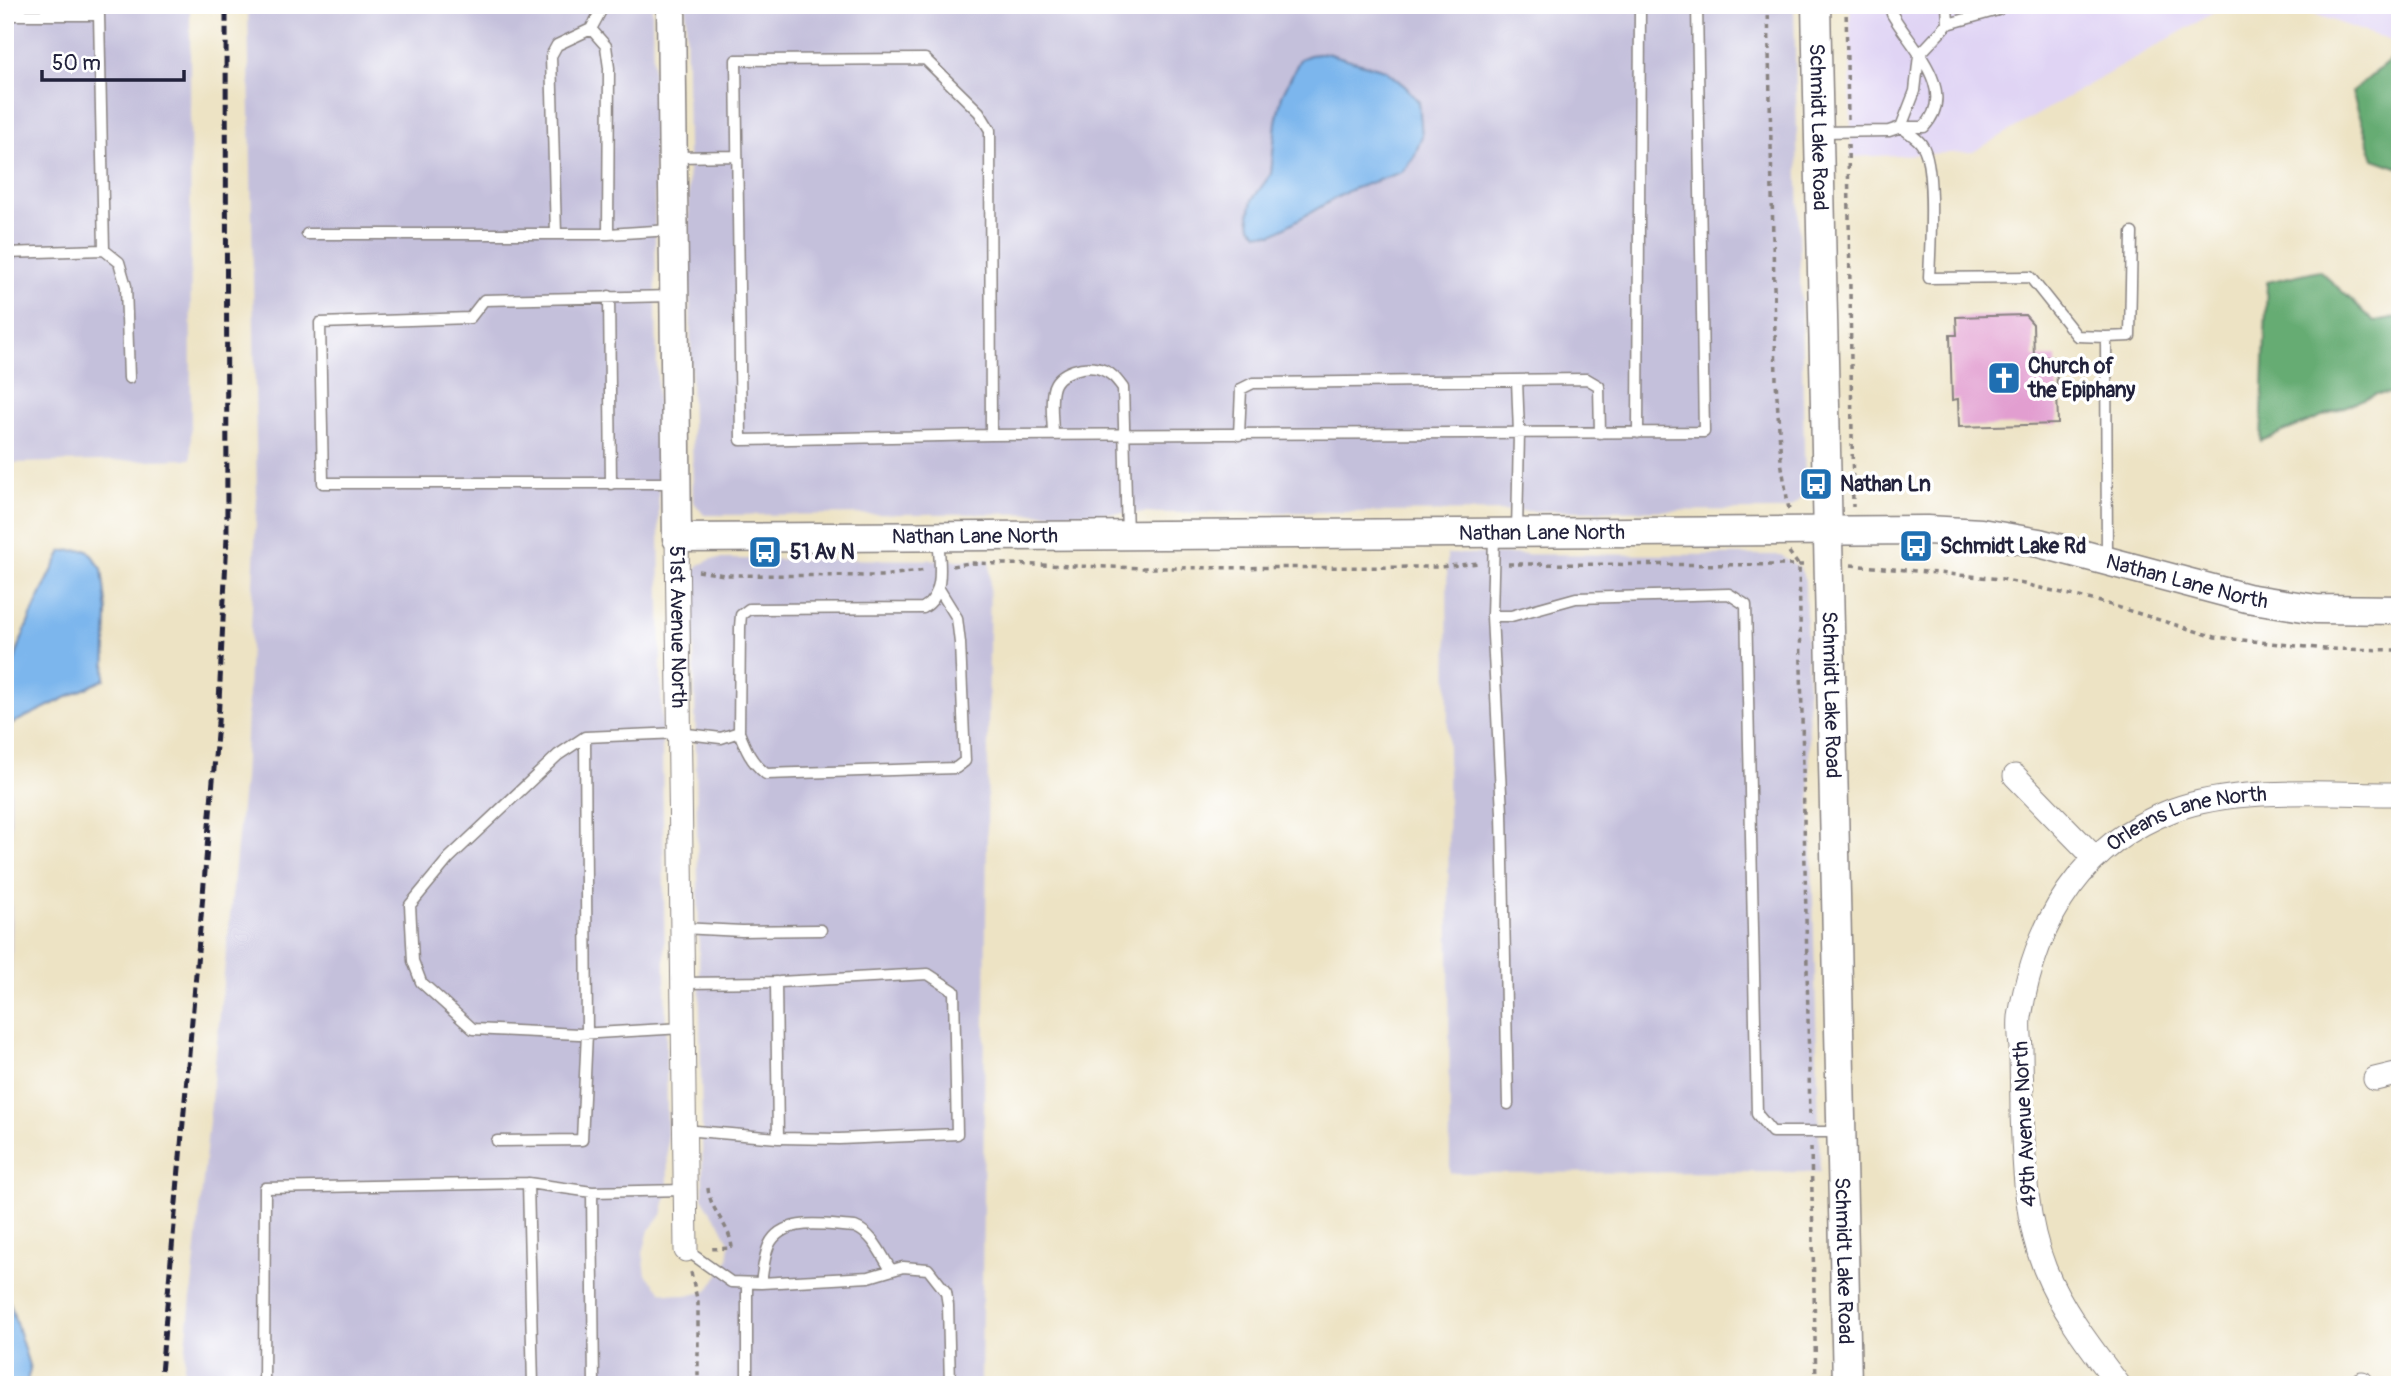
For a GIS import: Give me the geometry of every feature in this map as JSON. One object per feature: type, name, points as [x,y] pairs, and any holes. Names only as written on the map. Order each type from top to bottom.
[{"type":"street","name":"51st Avenue North","points":[[671,5],[685,1250]]},
{"type":"street","name":"Schmidt Lake Road","points":[[1816,5],[1819,132],[1841,530],[1842,1132],[1847,1385]]},
{"type":"street","name":"Nathan Lane North","points":[[677,538],[1841,530],[1980,533],[2039,543],[2247,598],[2316,609],[2400,610]]},
{"type":"street","name":"Orleans Lane North","points":[[2015,776],[2095,858],[2132,831],[2173,810],[2216,798],[2260,794],[2400,794]]},
{"type":"street","name":"49th Avenue North","points":[[2095,858],[2070,885],[2049,919],[2035,955],[2020,1019],[2024,1163],[2030,1217],[2045,1269],[2066,1309],[2119,1385]]},
{"type":"street","points":[[2375,1079],[2400,1073]]},
{"type":"lane","points":[[556,234],[551,56],[557,46],[591,29],[604,5]]},
{"type":"lane","points":[[1638,433],[1640,5]]},
{"type":"lane","points":[[991,435],[990,130],[979,111],[925,59],[736,60],[741,440],[991,435],[1704,432],[1697,5]]},
{"type":"lane","points":[[1819,132],[1889,131],[1900,127],[1923,127],[1932,118],[1937,103],[1936,85],[1892,14],[1891,5]]},
{"type":"lane","points":[[1947,5],[1948,24]]},
{"type":"lane","points":[[1900,127],[1915,91],[1919,55],[1948,24],[1998,10],[1998,5]]},
{"type":"lane","points":[[5,15],[99,15],[104,250]]},
{"type":"lane","points":[[591,29],[606,46],[609,68],[608,234]]},
{"type":"lane","points":[[1900,127],[1923,145],[1927,158],[1930,177],[1930,278],[2030,278],[2077,336],[2130,335],[2132,233]]},
{"type":"lane","points":[[673,157],[736,156]]},
{"type":"lane","points":[[307,234],[608,234],[674,230]]},
{"type":"lane","points":[[5,253],[104,250],[119,262],[126,286],[129,378]]},
{"type":"lane","points":[[609,296],[611,484]]},
{"type":"lane","points":[[675,296],[484,300],[470,318],[320,323],[323,483],[678,483]]},
{"type":"lane","points":[[2106,337],[2106,562]]},
{"type":"lane","points":[[1053,435],[1053,389],[1059,378],[1071,371],[1100,368],[1114,376],[1123,388],[1128,535]]},
{"type":"lane","points":[[1239,435],[1241,389],[1253,383],[1587,379],[1599,386],[1600,433]]},
{"type":"lane","points":[[1508,1104],[1502,813],[1492,616],[1495,564],[1505,533],[1519,433],[1517,380]]},
{"type":"lane","points":[[939,536],[939,589],[931,603],[923,608],[750,609],[741,615],[739,732],[746,752],[755,765],[766,774],[956,768],[965,761],[957,618],[939,589]]},
{"type":"lane","points":[[1492,616],[1511,616],[1576,598],[1729,594],[1746,605],[1758,1114],[1772,1132],[1842,1132]]},
{"type":"lane","points":[[683,1028],[587,1033],[473,1029],[421,982],[413,961],[410,905],[449,858],[558,755],[585,737],[679,733],[721,738],[739,732]]},
{"type":"lane","points":[[497,1141],[582,1140],[587,1033],[585,737]]},
{"type":"lane","points":[[681,928],[742,931],[821,930]]},
{"type":"lane","points":[[682,983],[776,982],[928,974],[954,991],[957,1134],[839,1139],[778,1138],[684,1130]]},
{"type":"lane","points":[[776,982],[778,1138]]},
{"type":"lane","points":[[264,1385],[265,1188],[528,1183],[592,1192],[685,1190]]},
{"type":"lane","points":[[528,1183],[533,1385]]},
{"type":"lane","points":[[592,1192],[594,1385]]},
{"type":"lane","points":[[761,1283],[768,1247],[774,1238],[783,1230],[802,1224],[855,1227],[863,1231],[877,1246],[891,1270]]},
{"type":"lane","points":[[685,1250],[731,1282],[869,1277],[903,1267],[928,1269],[946,1292],[950,1385]]},
{"type":"lane","points":[[747,1283],[747,1385]]},
{"type":"path","points":[[1768,5],[1776,380],[1781,461],[1789,500],[1789,554],[1799,566],[1816,1385]]},
{"type":"path","points":[[1841,565],[1848,131],[1846,5]]},
{"type":"path","points":[[677,568],[724,575],[867,576],[969,563],[1146,568],[1440,567],[1471,563],[1841,565],[2002,579],[2101,602],[2215,637],[2325,649],[2400,650]]},
{"type":"path","points":[[685,1250],[698,1303],[698,1385]]},
{"type":"shaded area","points":[[5,5],[190,5],[191,459],[9,463],[12,996],[5,996]]},
{"type":"shaded area","points":[[248,5],[652,5],[668,1190],[662,1215],[649,1230],[643,1253],[646,1274],[661,1292],[687,1296],[708,1291],[728,1260],[730,1244],[703,1198],[693,573],[699,565],[712,559],[990,560],[981,1385],[182,1385],[244,778],[257,497]]},
{"type":"shaded area","points":[[686,5],[1794,5],[1805,489],[1799,501],[1784,510],[704,515],[693,501]]},
{"type":"shaded area","points":[[1850,5],[2227,5],[1973,152],[1851,157]]},
{"type":"shaded area","points":[[2288,5],[2400,5],[2400,44]]},
{"type":"shaded area","points":[[1447,554],[1781,555],[1800,568],[1805,580],[1820,1172],[1450,1173]]},
{"type":"green space","points":[[2400,52],[2400,168],[2374,159],[2352,92]]},
{"type":"green space","points":[[2319,270],[2374,321],[2400,317],[2400,393],[2376,394],[2261,441],[2267,282]]},
{"type":"water","points":[[1326,53],[1385,70],[1406,87],[1419,102],[1422,136],[1414,157],[1402,172],[1350,190],[1273,234],[1258,233],[1251,226],[1249,215],[1252,200],[1271,174],[1276,122],[1282,95],[1300,59]]},
{"type":"water","points":[[88,550],[102,569],[107,612],[105,679],[5,727],[6,703],[15,658],[41,594],[62,551]]},
{"type":"water","points":[[5,1286],[30,1369],[26,1385],[5,1385]]},
{"type":"building","name":"Church of the Epiphany","points":[[2025,315],[2033,324],[2034,357],[2056,357],[2058,424],[1959,427],[1958,399],[1952,400],[1950,335],[1957,335],[1956,317]]},
{"type":"railway","points":[[160,1385],[218,723],[227,537],[226,5]]},
{"type":"place","name":"Church of the Epiphany","points":[[2004,378]]},
{"type":"place","name":"Nathan Ln","points":[[1816,484]]},
{"type":"place","name":"Schmidt Lake Rd","points":[[1916,546]]},
{"type":"place","name":"51 Av N","points":[[765,552]]}]
